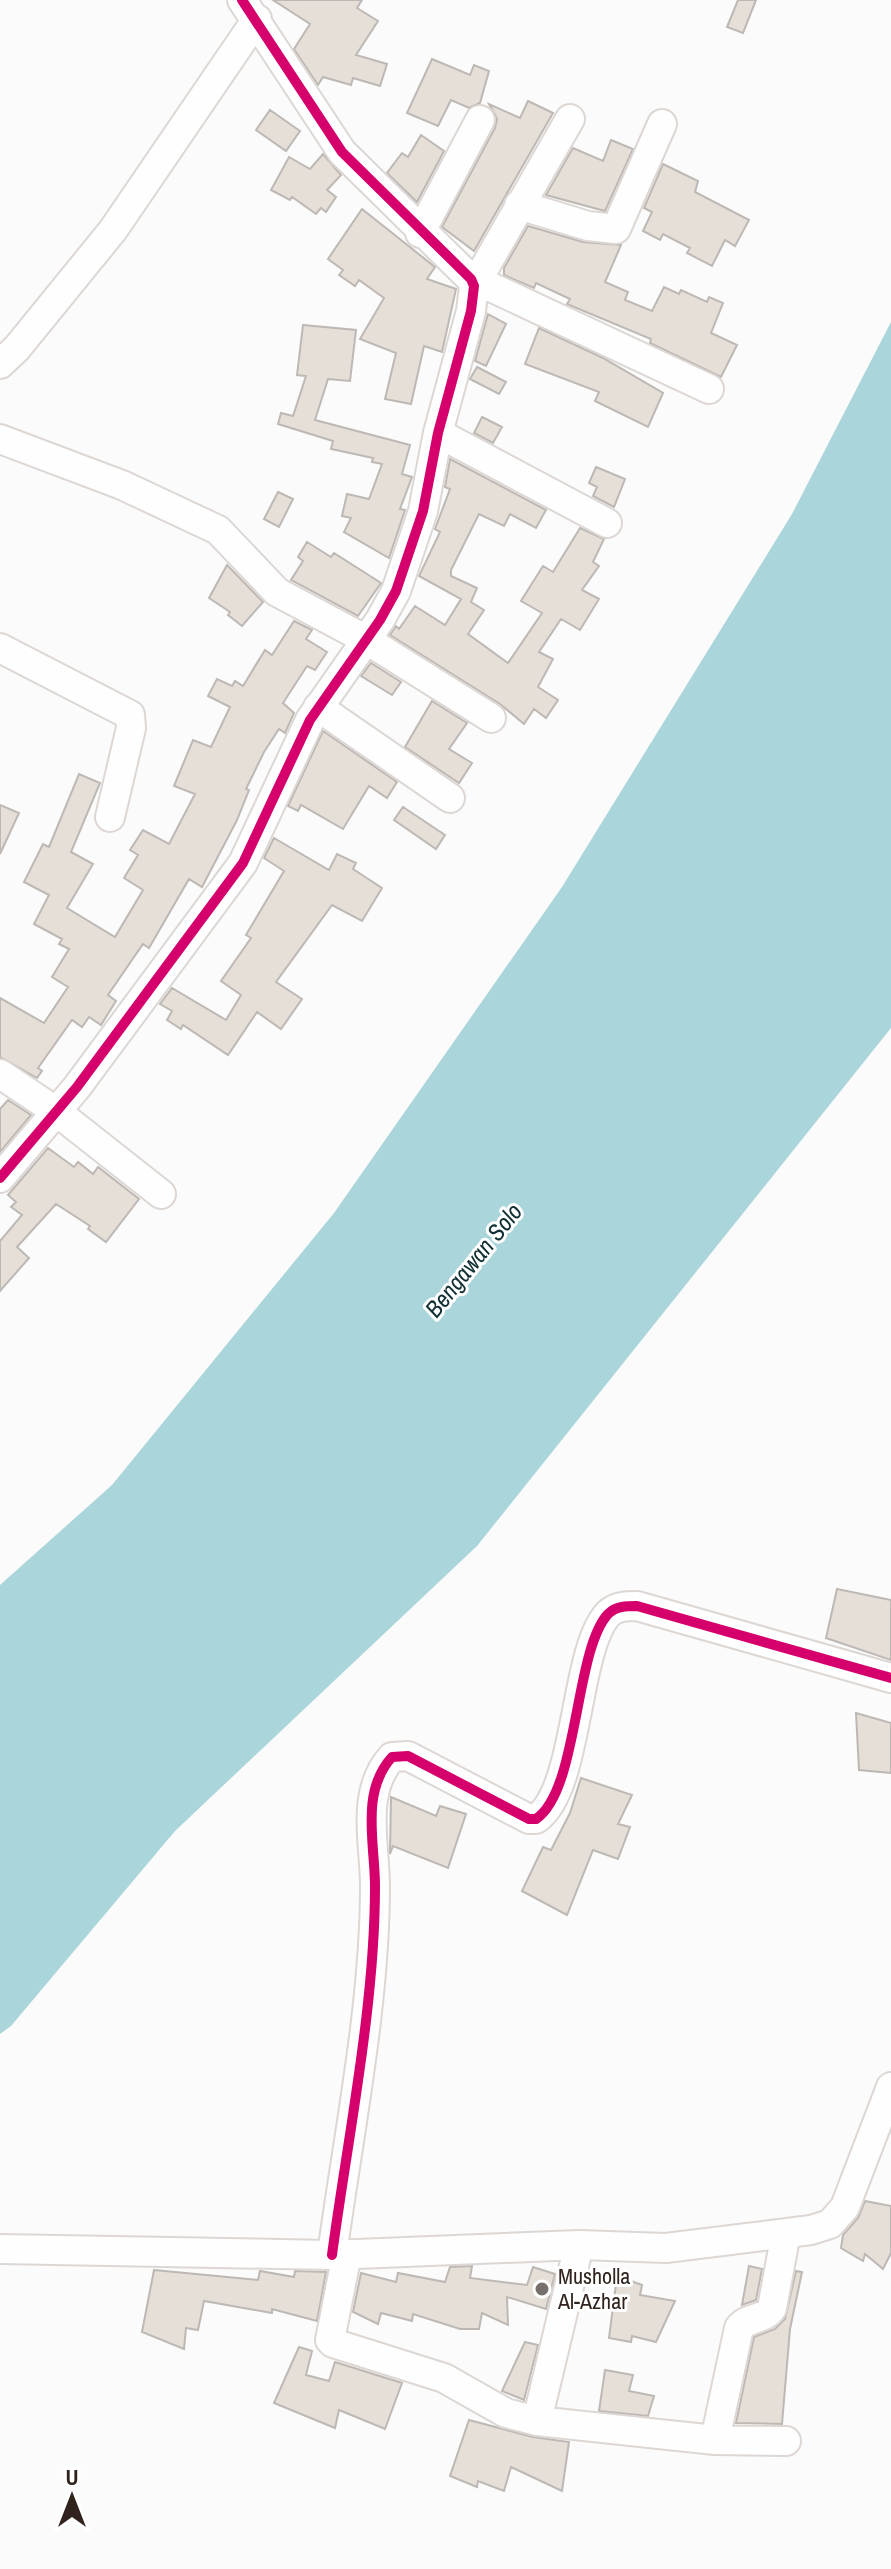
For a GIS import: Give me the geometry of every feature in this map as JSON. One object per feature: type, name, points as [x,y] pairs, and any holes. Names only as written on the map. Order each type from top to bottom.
[{"type":"street","points":[[0,364],[17,348],[113,230],[250,10],[326,132],[420,233],[476,284],[709,389]]},
{"type":"street","points":[[0,1178],[57,1112],[243,863],[291,757],[318,707],[380,620],[408,563],[423,511],[438,433],[476,284],[570,119]]},
{"type":"street","points":[[420,233],[480,120]]},
{"type":"street","points":[[519,205],[588,226],[616,229],[662,124]]},
{"type":"street","points":[[438,433],[607,523]]},
{"type":"street","points":[[0,439],[187,512],[218,530],[277,592],[365,639],[491,718]]},
{"type":"street","points":[[0,648],[130,715],[131,728],[110,817]]},
{"type":"street","points":[[318,707],[450,798]]},
{"type":"street","points":[[0,1074],[57,1112],[161,1194]]},
{"type":"street","points":[[786,2441],[715,2440],[537,2421],[506,2413],[444,2378],[331,2342],[371,1963],[375,1880],[371,1812],[385,1765],[392,1757],[408,1756],[529,1819],[536,1819],[550,1801],[563,1769],[597,1634],[608,1614],[621,1606],[637,1606],[891,1678]]},
{"type":"street","points":[[0,2249],[339,2255],[579,2245],[666,2248],[823,2227],[840,2215],[853,2191],[891,2087]]},
{"type":"street","points":[[715,2440],[739,2328],[767,2314],[772,2308],[786,2233]]},
{"type":"street","points":[[537,2421],[579,2245]]},
{"type":"water","name":"Bengawan Solo","points":[[891,322],[891,1028],[477,1546],[175,1831],[11,2026],[0,2034],[0,1585],[112,1485],[334,1213],[562,887],[792,514]]},
{"type":"building","points":[[273,0],[362,0],[357,8],[378,21],[356,55],[387,64],[380,86],[353,78],[351,85],[323,77],[318,85],[294,49],[310,24]]},
{"type":"building","points":[[738,0],[756,0],[743,33],[727,27]]},
{"type":"building","points":[[432,59],[470,75],[474,65],[489,71],[480,103],[469,108],[451,100],[438,126],[407,113]]},
{"type":"building","points":[[528,101],[553,113],[474,251],[442,227],[495,128],[497,119],[489,104],[520,118]]},
{"type":"building","points":[[270,110],[300,131],[286,151],[256,130]]},
{"type":"building","points":[[421,135],[444,151],[417,202],[387,173],[402,153],[408,157]]},
{"type":"building","points":[[611,140],[633,149],[605,211],[546,195],[573,148],[603,161]]},
{"type":"building","points":[[323,154],[341,175],[327,190],[336,197],[326,212],[321,208],[316,214],[292,197],[290,200],[271,190],[289,157],[310,169]]},
{"type":"building","points":[[663,164],[698,181],[695,192],[749,220],[735,246],[725,240],[712,266],[687,253],[690,248],[663,234],[660,240],[643,231],[652,212],[644,208]]},
{"type":"building","points":[[362,209],[435,267],[427,279],[456,289],[442,352],[424,346],[411,404],[385,399],[396,353],[360,339],[384,298],[359,280],[355,286],[339,275],[343,270],[328,259]]},
{"type":"building","points":[[528,226],[583,242],[621,245],[605,282],[628,292],[625,300],[652,311],[664,287],[679,294],[681,290],[707,302],[709,297],[723,303],[711,333],[737,345],[721,377],[650,343],[651,339],[567,304],[570,299],[536,283],[534,288],[504,275],[504,268]]},
{"type":"building","points":[[488,314],[506,324],[486,366],[475,361]]},
{"type":"building","points":[[303,325],[356,330],[350,381],[328,379],[315,420],[410,445],[402,474],[412,477],[400,509],[405,510],[389,558],[344,532],[351,518],[342,516],[347,494],[369,499],[382,464],[372,462],[373,458],[331,449],[333,441],[278,424],[281,413],[293,416],[306,376],[297,375]]},
{"type":"building","points":[[539,328],[603,358],[663,393],[648,427],[595,401],[599,392],[525,364]]},
{"type":"building","points":[[477,367],[506,382],[499,394],[470,379]]},
{"type":"building","points":[[482,417],[502,427],[493,443],[474,433]]},
{"type":"building","points":[[450,459],[546,510],[536,528],[510,514],[504,526],[479,514],[451,570],[451,576],[477,588],[471,602],[484,610],[468,634],[508,663],[542,613],[521,601],[543,566],[553,572],[580,528],[604,539],[593,562],[599,566],[582,590],[599,599],[580,630],[561,619],[539,652],[553,659],[538,687],[558,700],[546,718],[534,709],[524,724],[500,704],[390,635],[396,626],[399,629],[415,606],[445,625],[461,599],[419,576],[440,532],[435,529],[450,489],[445,487]]},
{"type":"building","points":[[596,467],[625,479],[614,507],[593,496],[597,487],[589,483]]},
{"type":"building","points":[[278,492],[293,499],[279,527],[264,519]]},
{"type":"building","points":[[307,542],[331,557],[334,553],[381,583],[358,616],[291,580],[303,561],[298,557]]},
{"type":"building","points":[[227,565],[263,602],[242,626],[228,615],[230,612],[209,598]]},
{"type":"building","points":[[294,621],[312,630],[306,639],[327,652],[315,670],[307,666],[283,703],[294,713],[285,733],[279,729],[264,752],[246,789],[249,790],[237,820],[202,887],[189,879],[149,948],[143,944],[108,995],[116,1001],[101,1025],[89,1017],[82,1027],[72,1020],[38,1068],[42,1071],[37,1078],[0,1057],[0,998],[44,1023],[68,987],[52,977],[69,949],[59,944],[62,939],[34,924],[49,895],[24,882],[43,844],[49,847],[79,774],[100,783],[71,852],[93,864],[67,908],[115,937],[143,890],[124,878],[138,855],[130,850],[143,830],[169,844],[195,794],[174,786],[193,740],[211,747],[230,707],[208,696],[217,679],[232,686],[235,681],[243,686],[265,650],[272,655]]},
{"type":"building","points":[[371,663],[401,682],[392,695],[361,676]]},
{"type":"building","points":[[432,701],[467,723],[449,749],[472,763],[459,783],[405,747]]},
{"type":"building","points":[[323,731],[397,782],[387,798],[369,786],[343,829],[301,805],[298,811],[288,806]]},
{"type":"building","points":[[0,805],[19,813],[0,854]]},
{"type":"building","points":[[403,807],[445,835],[436,849],[394,820]]},
{"type":"building","points":[[274,838],[329,870],[337,854],[356,863],[353,869],[382,888],[362,921],[332,905],[276,982],[302,999],[281,1029],[257,1012],[228,1055],[183,1025],[181,1029],[167,1020],[172,1011],[160,1004],[172,988],[226,1020],[241,995],[221,981],[251,938],[246,935],[284,871],[264,858]]},
{"type":"building","points":[[8,1100],[31,1115],[0,1152],[0,1109]]},
{"type":"building","points":[[48,1148],[74,1167],[78,1162],[93,1174],[98,1167],[139,1199],[106,1242],[88,1229],[90,1226],[56,1204],[17,1247],[29,1258],[0,1291],[0,1241],[22,1215],[11,1207],[16,1202],[8,1195]]},
{"type":"building","points":[[837,1589],[891,1600],[891,1660],[826,1638]]},
{"type":"building","points":[[856,1713],[891,1723],[891,1773],[859,1770]]},
{"type":"building","points":[[581,1778],[632,1795],[618,1824],[630,1827],[618,1859],[593,1850],[567,1915],[522,1891],[543,1847],[551,1850],[570,1813]]},
{"type":"building","points":[[391,1797],[436,1816],[440,1806],[466,1814],[448,1868],[393,1846],[390,1854]]},
{"type":"building","points":[[865,2201],[891,2206],[891,2253],[883,2269],[865,2254],[863,2261],[841,2248],[843,2235],[858,2218]]},
{"type":"building","points":[[472,2266],[470,2278],[527,2285],[533,2267],[555,2274],[546,2309],[507,2297],[508,2325],[482,2313],[479,2329],[460,2329],[413,2314],[412,2321],[381,2313],[378,2324],[353,2312],[361,2273],[396,2282],[398,2273],[445,2282],[450,2267]]},
{"type":"building","points":[[749,2266],[762,2269],[756,2300],[742,2305]]},
{"type":"building","points":[[154,2270],[258,2280],[260,2271],[294,2277],[295,2271],[326,2272],[317,2321],[272,2309],[272,2313],[204,2301],[198,2330],[186,2328],[184,2349],[142,2332]]},
{"type":"building","points":[[796,2271],[802,2272],[790,2329],[782,2424],[736,2423],[754,2337],[775,2329],[785,2319]]},
{"type":"building","points":[[617,2276],[642,2285],[640,2295],[675,2301],[656,2342],[632,2336],[631,2342],[609,2338]]},
{"type":"building","points":[[525,2342],[538,2345],[524,2400],[502,2391]]},
{"type":"building","points":[[299,2347],[312,2351],[306,2375],[329,2381],[335,2362],[402,2383],[385,2429],[339,2410],[335,2428],[274,2403]]},
{"type":"building","points":[[605,2370],[633,2375],[629,2391],[654,2396],[648,2416],[599,2411]]},
{"type":"building","points":[[469,2420],[533,2437],[569,2442],[562,2491],[511,2467],[504,2491],[478,2481],[477,2487],[450,2476]]},
{"type":"cycle path","points":[[0,1178],[77,1087],[243,863],[310,720],[380,620],[396,591],[423,511],[438,433],[471,311],[474,286],[471,279],[342,152],[242,0]]},
{"type":"cycle path","points":[[332,2255],[371,1978],[375,1886],[373,1802],[382,1771],[392,1757],[408,1756],[529,1819],[536,1819],[550,1803],[561,1780],[588,1658],[597,1632],[608,1614],[622,1607],[637,1606],[891,1678]]},
{"type":"place","name":"Musholla Al-Azhar","points":[[542,2289]]}]
